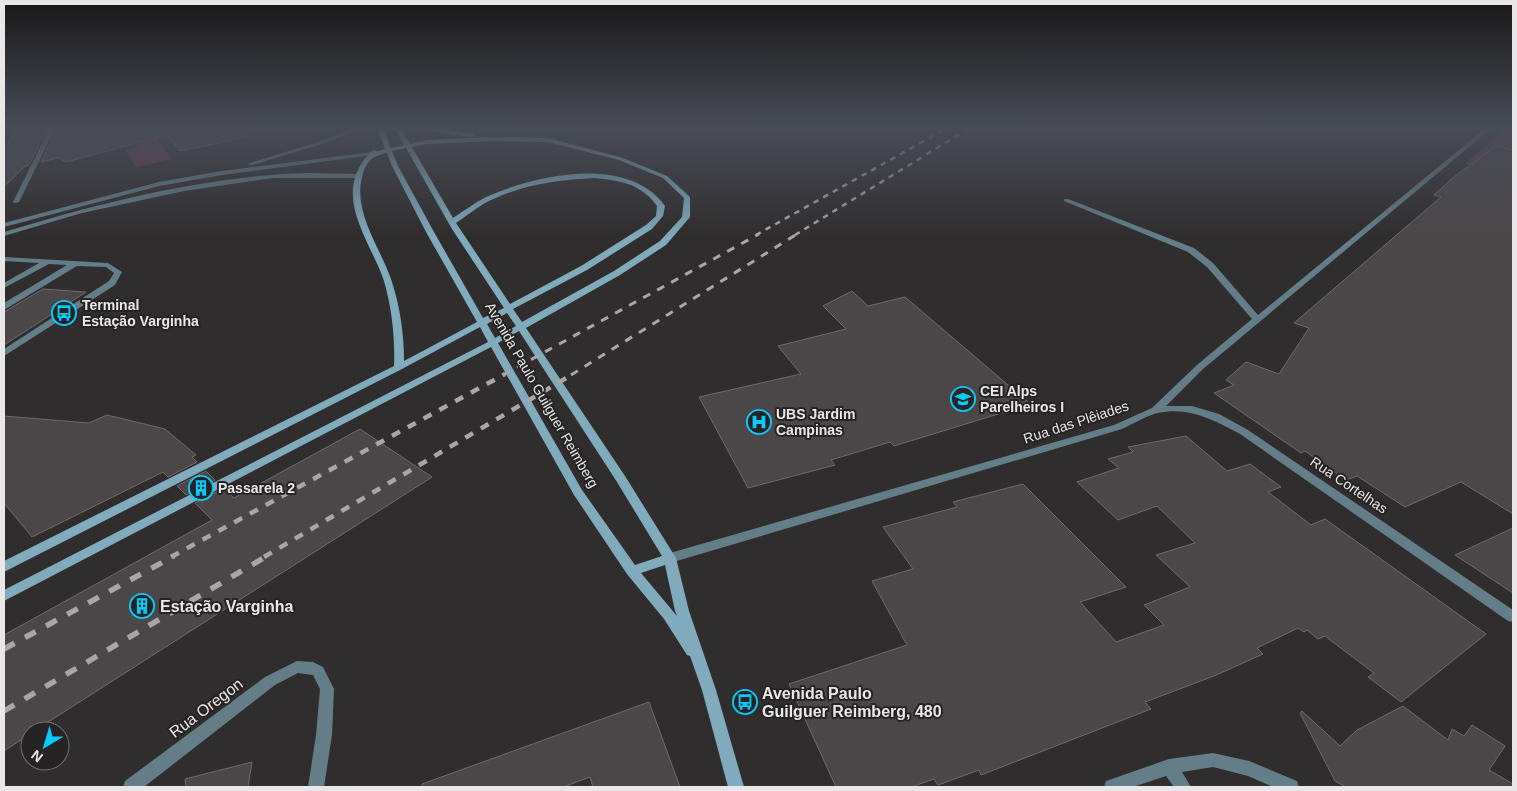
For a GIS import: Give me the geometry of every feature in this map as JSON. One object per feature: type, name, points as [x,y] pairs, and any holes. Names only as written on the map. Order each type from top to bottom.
[{"type":"main road","points":[[365,164],[356,190],[360,215],[387,280],[400,341],[399,367]]},
{"type":"main road","name":"Avenida Paulo Guilguer Reimberg","points":[[395,164],[430,232],[578,492],[632,571],[668,615],[700,664]]},
{"type":"main road","name":"Avenida Paulo Guilguer Reimberg","points":[[419,164],[454,225],[670,558],[682,610],[736,787]]},
{"type":"main road","points":[[4,596],[474,353],[617,273],[663,243],[686,218],[687,197],[665,177],[633,164]]},
{"type":"main road","points":[[4,567],[399,367],[618,248],[649,227],[659,216],[661,206],[650,193],[629,182],[604,177],[558,177],[529,184],[486,199],[454,225]]},
{"type":"main road","points":[[632,571],[670,558]]},
{"type":"street","points":[[16,202],[35,164]]},
{"type":"street","points":[[222,172],[249,164]]},
{"type":"street","points":[[4,225],[159,184],[222,172],[289,164]]},
{"type":"street","name":"Rua das Plêiades","points":[[670,558],[1118,427],[1156,410],[1200,367],[1444,164]]},
{"type":"street","points":[[4,234],[80,211],[184,189],[273,176],[360,176]]},
{"type":"street","points":[[1066,200],[1191,250],[1210,266],[1257,320]]},
{"type":"street","points":[[4,259],[108,265],[118,272],[112,283],[4,353]]},
{"type":"street","points":[[4,286],[48,261]]},
{"type":"street","points":[[4,307],[76,263]]},
{"type":"street","name":"Rua Cortelhas","points":[[1156,410],[1188,408],[1215,416],[1244,432],[1513,617]]},
{"type":"street","name":"Rua Oregon","points":[[131,787],[270,681],[297,667],[313,668],[318,671],[327,689],[324,734],[316,787]]},
{"type":"street","points":[[1112,787],[1168,767],[1214,760],[1249,769],[1291,787]]},
{"type":"street","points":[[1168,767],[1184,787]]},
{"type":"shaded area","points":[[134,164],[150,164],[136,167]]},
{"type":"shaded area","points":[[1465,164],[1513,164],[1513,176]]},
{"type":"building","points":[[4,164],[30,164],[24,167],[4,187]]},
{"type":"building","points":[[1472,164],[1513,164],[1513,514],[1461,482],[1405,507],[1357,476],[1346,480],[1305,451],[1301,453],[1214,393],[1234,385],[1226,380],[1246,362],[1279,374],[1309,328],[1294,323],[1441,197],[1434,195]]},
{"type":"building","points":[[43,289],[86,292],[4,345],[4,312]]},
{"type":"building","points":[[852,291],[868,306],[905,297],[1028,402],[1006,409],[1008,411],[894,446],[890,442],[831,460],[835,465],[748,488],[699,397],[801,374],[778,346],[846,329],[823,306]]},
{"type":"building","points":[[107,415],[165,429],[196,455],[192,457],[197,462],[168,477],[163,472],[32,537],[4,503],[4,416],[89,423]]},
{"type":"building","name":"Estação Varginha","points":[[360,429],[432,477],[50,721],[20,721],[20,741],[4,751],[4,635],[212,520],[195,503],[224,488],[234,498]]},
{"type":"building","points":[[1186,436],[1227,471],[1250,464],[1281,487],[1268,492],[1311,525],[1325,519],[1486,634],[1401,702],[1368,677],[1374,673],[1325,636],[1318,639],[1307,630],[1304,632],[1298,628],[1257,648],[1263,654],[1214,676],[1145,702],[1151,709],[981,775],[979,770],[938,785],[934,779],[911,787],[836,787],[789,684],[907,645],[872,581],[913,569],[883,527],[957,507],[953,502],[1023,484],[1126,587],[1080,602],[1116,642],[1164,625],[1144,605],[1190,587],[1156,555],[1195,543],[1157,506],[1118,520],[1077,482],[1119,468],[1108,459],[1133,452],[1128,447]]},
{"type":"building","points":[[206,471],[215,480],[186,495],[177,486]]},
{"type":"building","points":[[1513,528],[1513,593],[1455,555]]},
{"type":"building","points":[[649,702],[680,787],[593,787],[590,777],[563,787],[422,787],[422,784]]},
{"type":"building","points":[[1403,706],[1448,740],[1452,729],[1464,736],[1472,725],[1505,746],[1489,770],[1513,784],[1513,787],[1346,787],[1335,781],[1300,713],[1302,711],[1340,746],[1357,730]]},
{"type":"building","points":[[252,762],[248,787],[186,787],[185,779]]},
{"type":"railway","points":[[756,235],[883,164]]},
{"type":"railway","points":[[795,235],[911,164]]},
{"type":"railway","points":[[503,375],[759,234]]},
{"type":"railway","points":[[571,375],[797,234]]},
{"type":"railway","points":[[171,557],[505,374]]},
{"type":"railway","points":[[264,557],[573,374]]},
{"type":"railway","points":[[4,649],[174,556]]},
{"type":"railway","points":[[4,711],[267,556]]},
{"type":"place","name":"Terminal Estação Varginha","points":[[64,313]]},
{"type":"place","name":"CEI Alps Parelheiros I","points":[[963,399]]},
{"type":"place","name":"UBS Jardim Campinas","points":[[759,422]]},
{"type":"place","name":"Passarela 2","points":[[201,488]]},
{"type":"place","name":"Estação Varginha","points":[[142,606]]},
{"type":"place","name":"Avenida Paulo Guilguer Reimberg, 480","points":[[745,702]]}]
